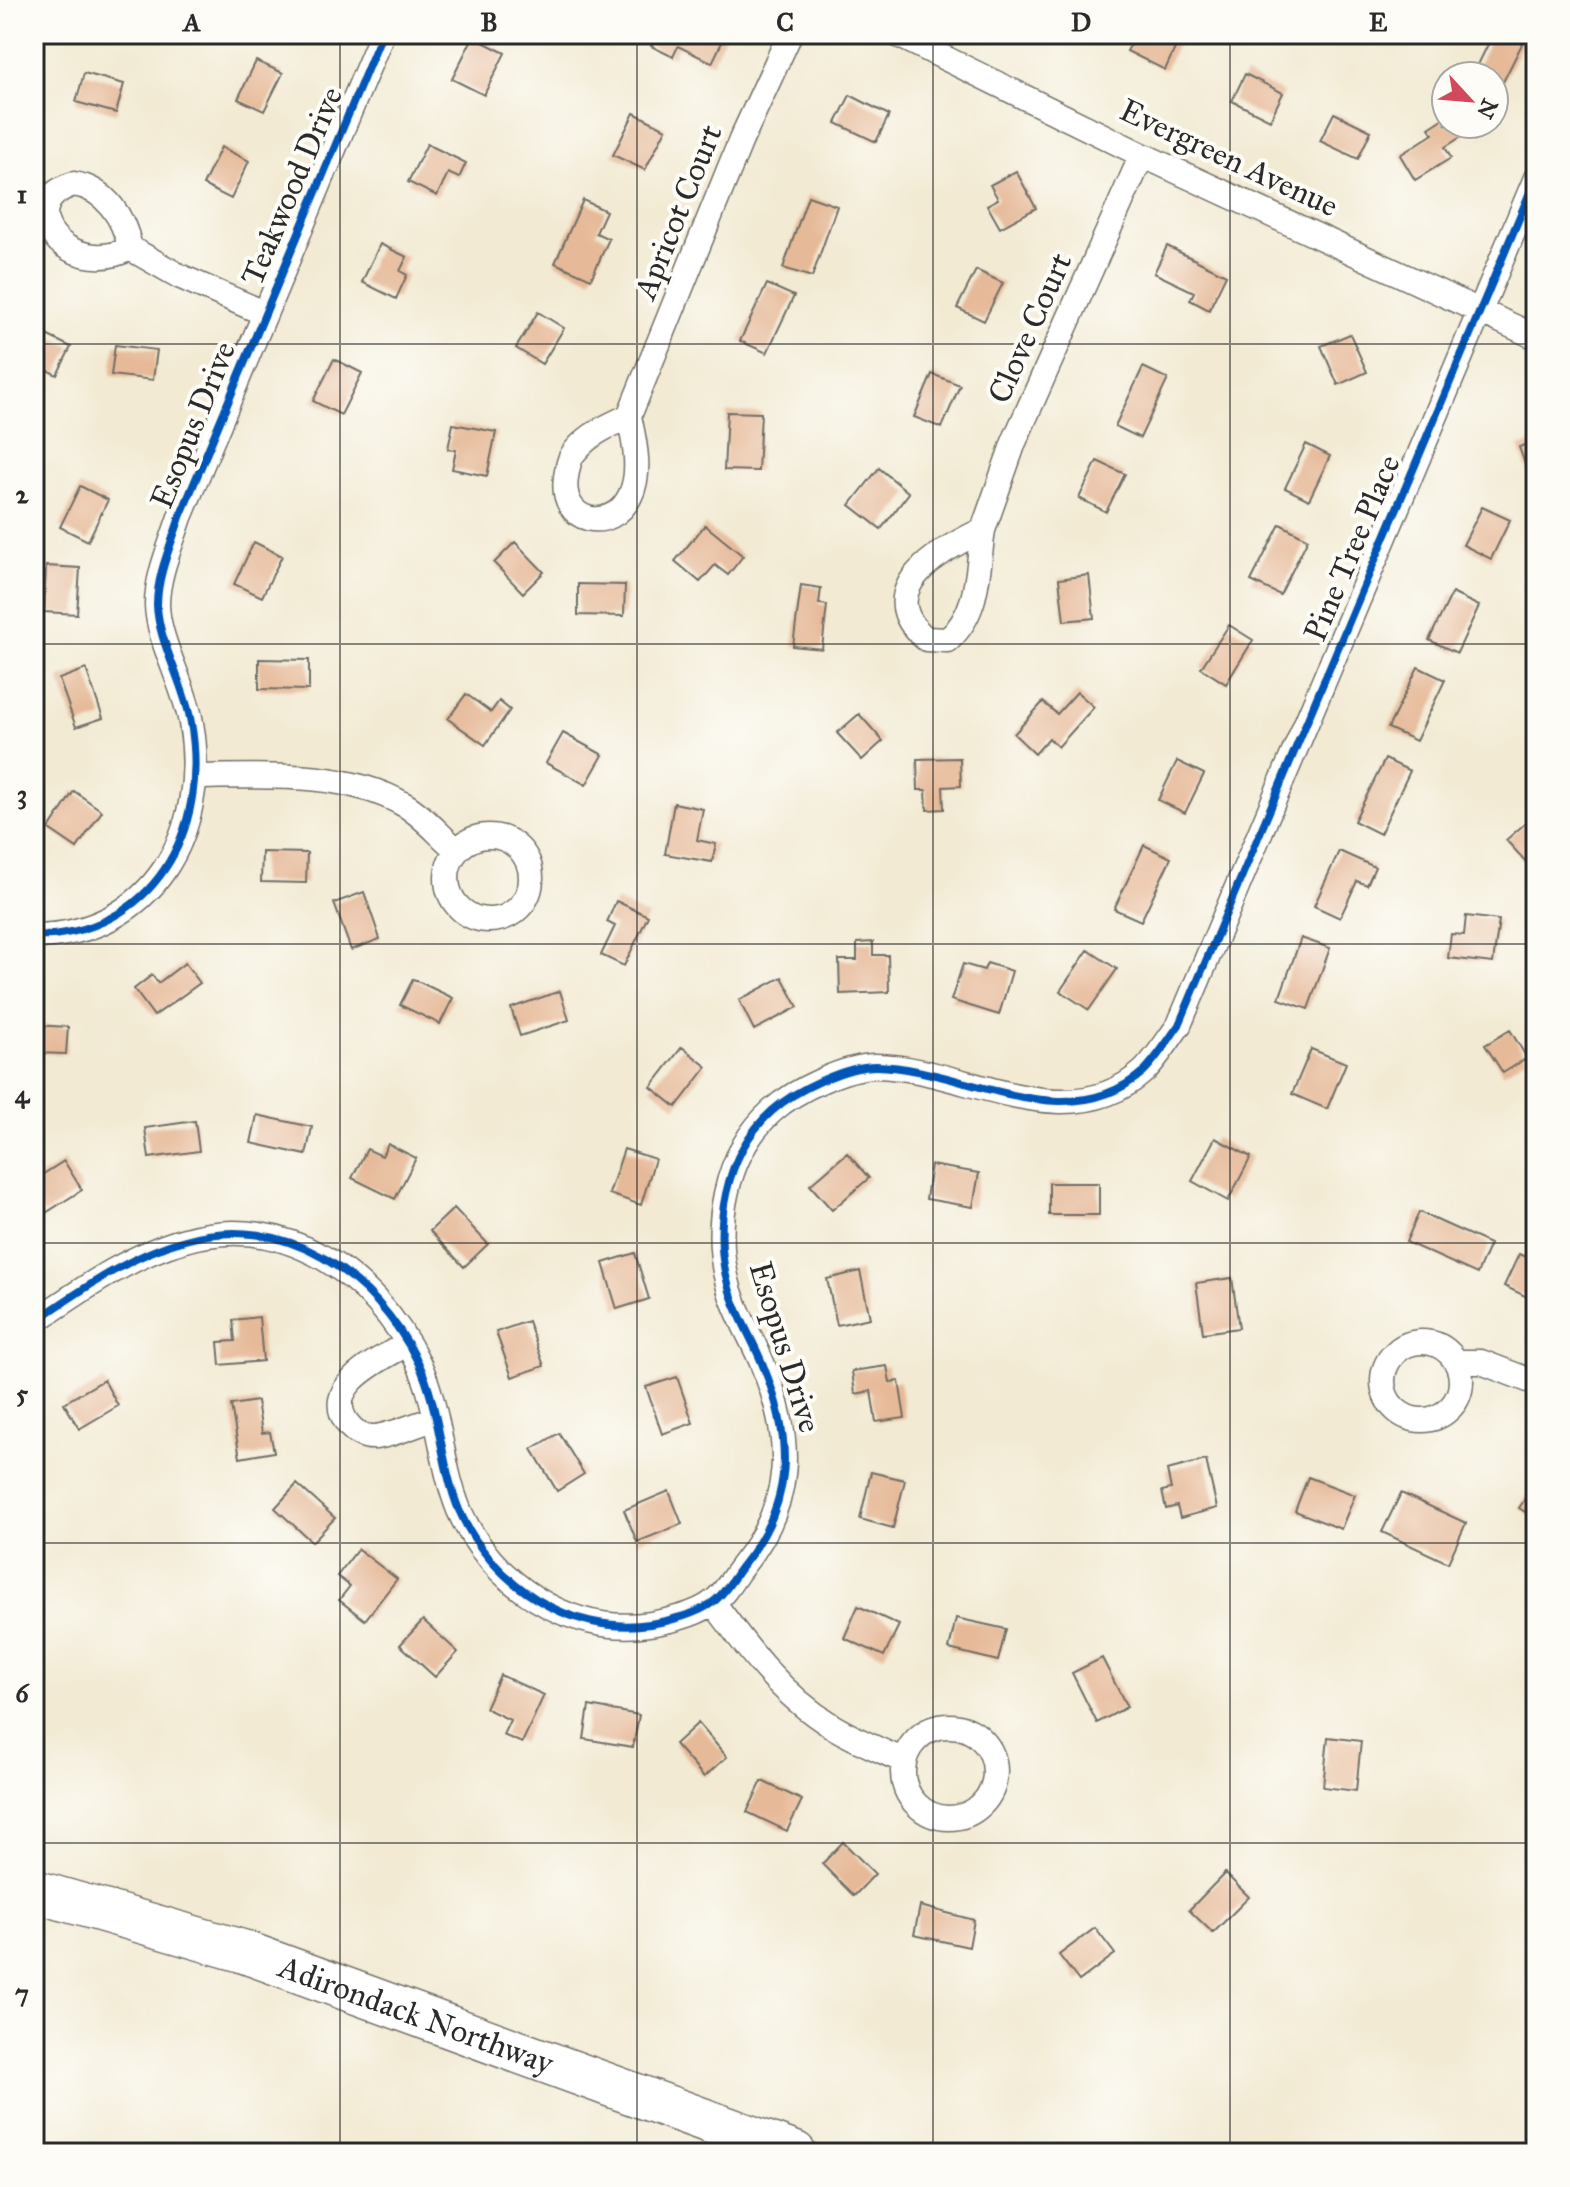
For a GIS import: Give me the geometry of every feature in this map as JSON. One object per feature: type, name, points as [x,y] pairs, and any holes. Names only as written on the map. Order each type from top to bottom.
[{"type":"highway","points":[[34,1862],[242,1951]]},
{"type":"highway","name":"Adirondack Northway","points":[[34,1891],[242,1951],[795,2153]]},
{"type":"street","name":"Teakwood Drive","points":[[264,313],[382,34]]},
{"type":"street","name":"Apricot Court","points":[[629,416],[741,140],[790,34]]},
{"type":"street","name":"Evergreen Avenue","points":[[896,34],[1142,155],[1479,308],[1536,337]]},
{"type":"street","name":"Clove Court","points":[[983,530],[1014,442],[1142,155]]},
{"type":"street","name":"Pine Tree Place","points":[[1215,938],[1536,178]]},
{"type":"street","points":[[130,248],[179,276],[264,313]]},
{"type":"street","name":"Esopus Drive","points":[[34,936],[55,936],[98,924],[142,898],[166,869],[186,831],[197,777],[191,721],[157,610],[158,587],[180,517],[264,313]]},
{"type":"street","points":[[197,777],[263,776],[343,782],[387,795],[409,807],[457,850]]},
{"type":"street","name":"Esopus Drive","points":[[713,1602],[760,1544],[781,1503],[785,1443],[766,1372],[729,1288],[720,1220],[735,1162],[772,1111],[828,1077],[874,1066],[927,1074],[1042,1101],[1091,1098],[1145,1070],[1179,1025],[1215,938]]},
{"type":"street","points":[[34,1322],[89,1285],[165,1246],[222,1232],[249,1232],[276,1237],[319,1254],[348,1271],[387,1310],[419,1365],[458,1507],[483,1556],[544,1606],[594,1625],[648,1625],[713,1602],[753,1656],[794,1698],[832,1726],[904,1761]]},
{"type":"street","points":[[407,1344],[359,1371],[348,1384],[342,1404],[344,1417],[359,1434],[373,1437],[435,1419]]},
{"type":"street","points":[[1456,1362],[1481,1362],[1536,1383]]},
{"type":"building","points":[[657,34],[725,36],[712,63],[678,46],[673,57],[651,46]]},
{"type":"building","points":[[1136,34],[1161,34],[1178,42],[1165,70],[1127,51]]},
{"type":"building","points":[[1493,34],[1527,34],[1510,68],[1510,60],[1480,60]]},
{"type":"building","points":[[473,37],[505,53],[484,95],[452,79]]},
{"type":"building","points":[[256,61],[283,73],[264,111],[238,99]]},
{"type":"building","points":[[84,73],[124,84],[116,113],[76,102]]},
{"type":"building","points":[[1245,74],[1283,93],[1270,120],[1232,101]]},
{"type":"building","points":[[850,95],[889,115],[876,142],[836,123]]},
{"type":"building","points":[[634,113],[666,129],[645,170],[613,155]]},
{"type":"building","points":[[1334,113],[1371,131],[1358,159],[1320,141]]},
{"type":"building","points":[[1430,136],[1430,140],[1456,140],[1445,147],[1451,158],[1415,180],[1400,155]]},
{"type":"building","points":[[427,144],[466,163],[459,178],[448,173],[437,196],[408,182]]},
{"type":"building","points":[[221,147],[249,161],[231,199],[203,185]]},
{"type":"building","points":[[1016,171],[1036,208],[1000,228],[987,205],[998,199],[990,185]]},
{"type":"building","points":[[808,196],[837,206],[812,277],[783,268]]},
{"type":"building","points":[[583,200],[606,211],[596,233],[609,239],[591,279],[555,263]]},
{"type":"building","points":[[380,244],[407,257],[400,271],[407,275],[396,299],[362,282]]},
{"type":"building","points":[[1167,246],[1226,275],[1209,310],[1190,300],[1194,292],[1154,273]]},
{"type":"building","points":[[976,270],[1003,283],[984,321],[957,308]]},
{"type":"building","points":[[767,284],[794,296],[767,353],[740,341]]},
{"type":"building","points":[[538,312],[564,328],[542,364],[516,348]]},
{"type":"building","points":[[34,329],[71,347],[57,375],[34,364]]},
{"type":"building","points":[[1350,334],[1367,372],[1338,385],[1321,346]]},
{"type":"building","points":[[115,345],[157,350],[153,380],[111,375]]},
{"type":"building","points":[[334,359],[362,373],[341,415],[313,401]]},
{"type":"building","points":[[1143,367],[1168,379],[1140,438],[1115,426]]},
{"type":"building","points":[[932,374],[960,385],[942,428],[914,417]]},
{"type":"building","points":[[727,412],[761,413],[758,471],[724,470]]},
{"type":"building","points":[[453,424],[496,432],[487,476],[452,469],[456,450],[448,449]]},
{"type":"building","points":[[1536,441],[1536,472],[1529,475],[1519,447]]},
{"type":"building","points":[[1306,444],[1330,456],[1309,500],[1285,488]]},
{"type":"building","points":[[1097,461],[1125,474],[1106,512],[1079,498]]},
{"type":"building","points":[[879,468],[909,493],[881,529],[850,505]]},
{"type":"building","points":[[80,486],[108,500],[88,541],[60,527]]},
{"type":"building","points":[[1482,507],[1510,520],[1491,559],[1463,545]]},
{"type":"building","points":[[1280,524],[1308,539],[1280,595],[1251,581]]},
{"type":"building","points":[[705,525],[743,556],[728,575],[715,565],[700,582],[675,561]]},
{"type":"building","points":[[254,542],[282,556],[262,597],[234,584]]},
{"type":"building","points":[[515,542],[544,572],[523,593],[494,563]]},
{"type":"building","points":[[46,566],[80,568],[77,614],[44,612]]},
{"type":"building","points":[[1089,575],[1094,618],[1064,621],[1059,579]]},
{"type":"building","points":[[578,584],[625,585],[624,616],[578,615]]},
{"type":"building","points":[[801,585],[821,588],[819,604],[827,605],[822,649],[793,646]]},
{"type":"building","points":[[1452,593],[1479,606],[1457,653],[1429,640]]},
{"type":"building","points":[[1229,625],[1253,640],[1226,684],[1201,668]]},
{"type":"building","points":[[259,659],[309,660],[309,690],[259,689]]},
{"type":"building","points":[[1418,667],[1445,680],[1416,741],[1388,728]]},
{"type":"building","points":[[86,669],[103,718],[76,727],[59,679]]},
{"type":"building","points":[[1077,692],[1094,707],[1058,747],[1049,738],[1035,754],[1014,734],[1043,702],[1057,714]]},
{"type":"building","points":[[466,694],[491,712],[499,701],[510,710],[485,745],[448,719]]},
{"type":"building","points":[[859,714],[883,741],[862,760],[837,733]]},
{"type":"building","points":[[563,733],[603,755],[586,785],[546,763]]},
{"type":"building","points":[[960,758],[961,786],[943,787],[944,809],[927,810],[926,790],[918,790],[917,759]]},
{"type":"building","points":[[1385,759],[1410,771],[1380,834],[1354,821]]},
{"type":"building","points":[[1177,761],[1204,774],[1185,813],[1158,800]]},
{"type":"building","points":[[74,791],[102,811],[77,848],[49,829]]},
{"type":"building","points":[[674,803],[703,809],[697,840],[716,844],[712,862],[665,854]]},
{"type":"building","points":[[1536,814],[1536,854],[1527,863],[1506,840]]},
{"type":"building","points":[[1144,845],[1171,858],[1141,921],[1114,909]]},
{"type":"building","points":[[1339,851],[1375,867],[1367,885],[1357,881],[1340,918],[1314,906]]},
{"type":"building","points":[[262,852],[307,853],[306,883],[261,882]]},
{"type":"building","points":[[364,892],[380,939],[351,950],[334,903]]},
{"type":"building","points":[[616,901],[648,916],[624,966],[601,955],[615,926],[607,922]]},
{"type":"building","points":[[1466,916],[1499,920],[1493,963],[1448,958],[1451,934],[1464,935]]},
{"type":"building","points":[[1301,938],[1330,948],[1308,1009],[1279,999]]},
{"type":"building","points":[[873,942],[873,955],[888,955],[889,992],[840,994],[839,960],[857,960],[857,943]]},
{"type":"building","points":[[1088,950],[1117,969],[1089,1010],[1060,991]]},
{"type":"building","points":[[185,963],[200,983],[154,1016],[134,989],[152,975],[158,983]]},
{"type":"building","points":[[987,963],[1012,971],[999,1015],[951,1000],[963,964],[984,970]]},
{"type":"building","points":[[782,977],[798,1007],[754,1030],[739,1000]]},
{"type":"building","points":[[413,979],[453,998],[440,1024],[400,1005]]},
{"type":"building","points":[[560,991],[569,1020],[520,1036],[511,1008]]},
{"type":"building","points":[[34,1025],[68,1027],[66,1054],[34,1053]]},
{"type":"building","points":[[1510,1030],[1527,1058],[1503,1073],[1485,1045]]},
{"type":"building","points":[[682,1047],[707,1067],[676,1107],[651,1087]]},
{"type":"building","points":[[1311,1049],[1346,1063],[1327,1109],[1292,1094]]},
{"type":"building","points":[[257,1115],[312,1127],[306,1155],[251,1143]]},
{"type":"building","points":[[195,1121],[199,1151],[149,1158],[145,1128]]},
{"type":"building","points":[[1215,1138],[1251,1157],[1228,1201],[1192,1181]]},
{"type":"building","points":[[388,1144],[416,1158],[395,1199],[352,1178],[367,1149],[382,1156]]},
{"type":"building","points":[[624,1149],[655,1159],[641,1205],[609,1194]]},
{"type":"building","points":[[847,1153],[869,1178],[832,1210],[810,1185]]},
{"type":"building","points":[[64,1161],[82,1190],[44,1214],[34,1198],[34,1180]]},
{"type":"building","points":[[931,1165],[979,1173],[973,1207],[926,1199]]},
{"type":"building","points":[[1049,1183],[1099,1183],[1099,1215],[1049,1215]]},
{"type":"building","points":[[454,1208],[488,1244],[464,1267],[430,1231]]},
{"type":"building","points":[[1419,1212],[1490,1244],[1477,1274],[1406,1242]]},
{"type":"building","points":[[635,1253],[649,1299],[617,1309],[603,1263]]},
{"type":"building","points":[[1519,1254],[1536,1262],[1536,1301],[1504,1286]]},
{"type":"building","points":[[860,1271],[870,1318],[837,1325],[827,1279]]},
{"type":"building","points":[[1232,1278],[1239,1328],[1203,1333],[1196,1283]]},
{"type":"building","points":[[259,1317],[263,1361],[220,1365],[218,1342],[235,1341],[233,1320]]},
{"type":"building","points":[[528,1321],[544,1366],[512,1377],[496,1332]]},
{"type":"building","points":[[887,1366],[890,1382],[899,1381],[905,1418],[876,1422],[871,1391],[855,1394],[852,1371]]},
{"type":"building","points":[[677,1377],[693,1423],[662,1434],[646,1387]]},
{"type":"building","points":[[104,1380],[118,1406],[79,1429],[64,1403]]},
{"type":"building","points":[[257,1401],[262,1433],[270,1432],[274,1452],[240,1458],[231,1405]]},
{"type":"building","points":[[559,1433],[584,1474],[557,1491],[532,1449]]},
{"type":"building","points":[[1206,1460],[1217,1508],[1180,1518],[1177,1506],[1166,1509],[1162,1491],[1171,1489],[1167,1470]]},
{"type":"building","points":[[871,1472],[905,1480],[893,1528],[860,1519]]},
{"type":"building","points":[[1308,1477],[1355,1495],[1341,1529],[1295,1511]]},
{"type":"building","points":[[1536,1482],[1536,1519],[1519,1508]]},
{"type":"building","points":[[297,1484],[335,1518],[312,1542],[275,1508]]},
{"type":"building","points":[[669,1491],[682,1524],[637,1542],[624,1510]]},
{"type":"building","points":[[1401,1493],[1466,1523],[1448,1563],[1382,1532]]},
{"type":"building","points":[[358,1549],[397,1579],[365,1620],[339,1600],[350,1586],[337,1576]]},
{"type":"building","points":[[858,1606],[899,1625],[884,1656],[844,1638]]},
{"type":"building","points":[[956,1618],[1006,1629],[998,1661],[949,1649]]},
{"type":"building","points":[[423,1620],[458,1652],[435,1677],[400,1645]]},
{"type":"building","points":[[1102,1658],[1127,1707],[1097,1723],[1072,1673]]},
{"type":"building","points":[[500,1675],[544,1695],[522,1743],[503,1735],[510,1720],[485,1708]]},
{"type":"building","points":[[589,1706],[639,1715],[633,1747],[584,1739]]},
{"type":"building","points":[[698,1723],[727,1757],[704,1777],[675,1744]]},
{"type":"building","points":[[1328,1737],[1361,1741],[1356,1791],[1323,1787]]},
{"type":"building","points":[[762,1781],[802,1800],[787,1831],[747,1812]]},
{"type":"building","points":[[843,1842],[875,1874],[854,1896],[822,1864]]},
{"type":"building","points":[[1225,1873],[1249,1897],[1213,1933],[1189,1910]]},
{"type":"building","points":[[920,1906],[974,1920],[969,1947],[914,1935]]},
{"type":"building","points":[[1095,1928],[1115,1954],[1079,1981],[1059,1955]]},
{"type":"cycle path","points":[[34,936],[76,931],[111,917],[141,897],[164,870],[181,838],[191,802],[195,763],[188,709],[159,619],[157,605],[162,571],[180,517],[382,34]]},
{"type":"cycle path","points":[[34,1322],[125,1264],[185,1240],[222,1233],[258,1235],[291,1243],[323,1258],[352,1278],[378,1302],[400,1331],[425,1380],[459,1510],[473,1536],[512,1581],[536,1599],[562,1612],[590,1622],[620,1626],[674,1619],[700,1610],[717,1599],[760,1541],[772,1518],[784,1470],[784,1445],[774,1395],[732,1298],[724,1265],[722,1217],[733,1170],[743,1148],[756,1129],[782,1103],[821,1081],[850,1070],[876,1066],[909,1069],[1013,1095],[1048,1100],[1081,1100],[1114,1091],[1144,1071],[1153,1060],[1179,1025],[1536,178]]}]
